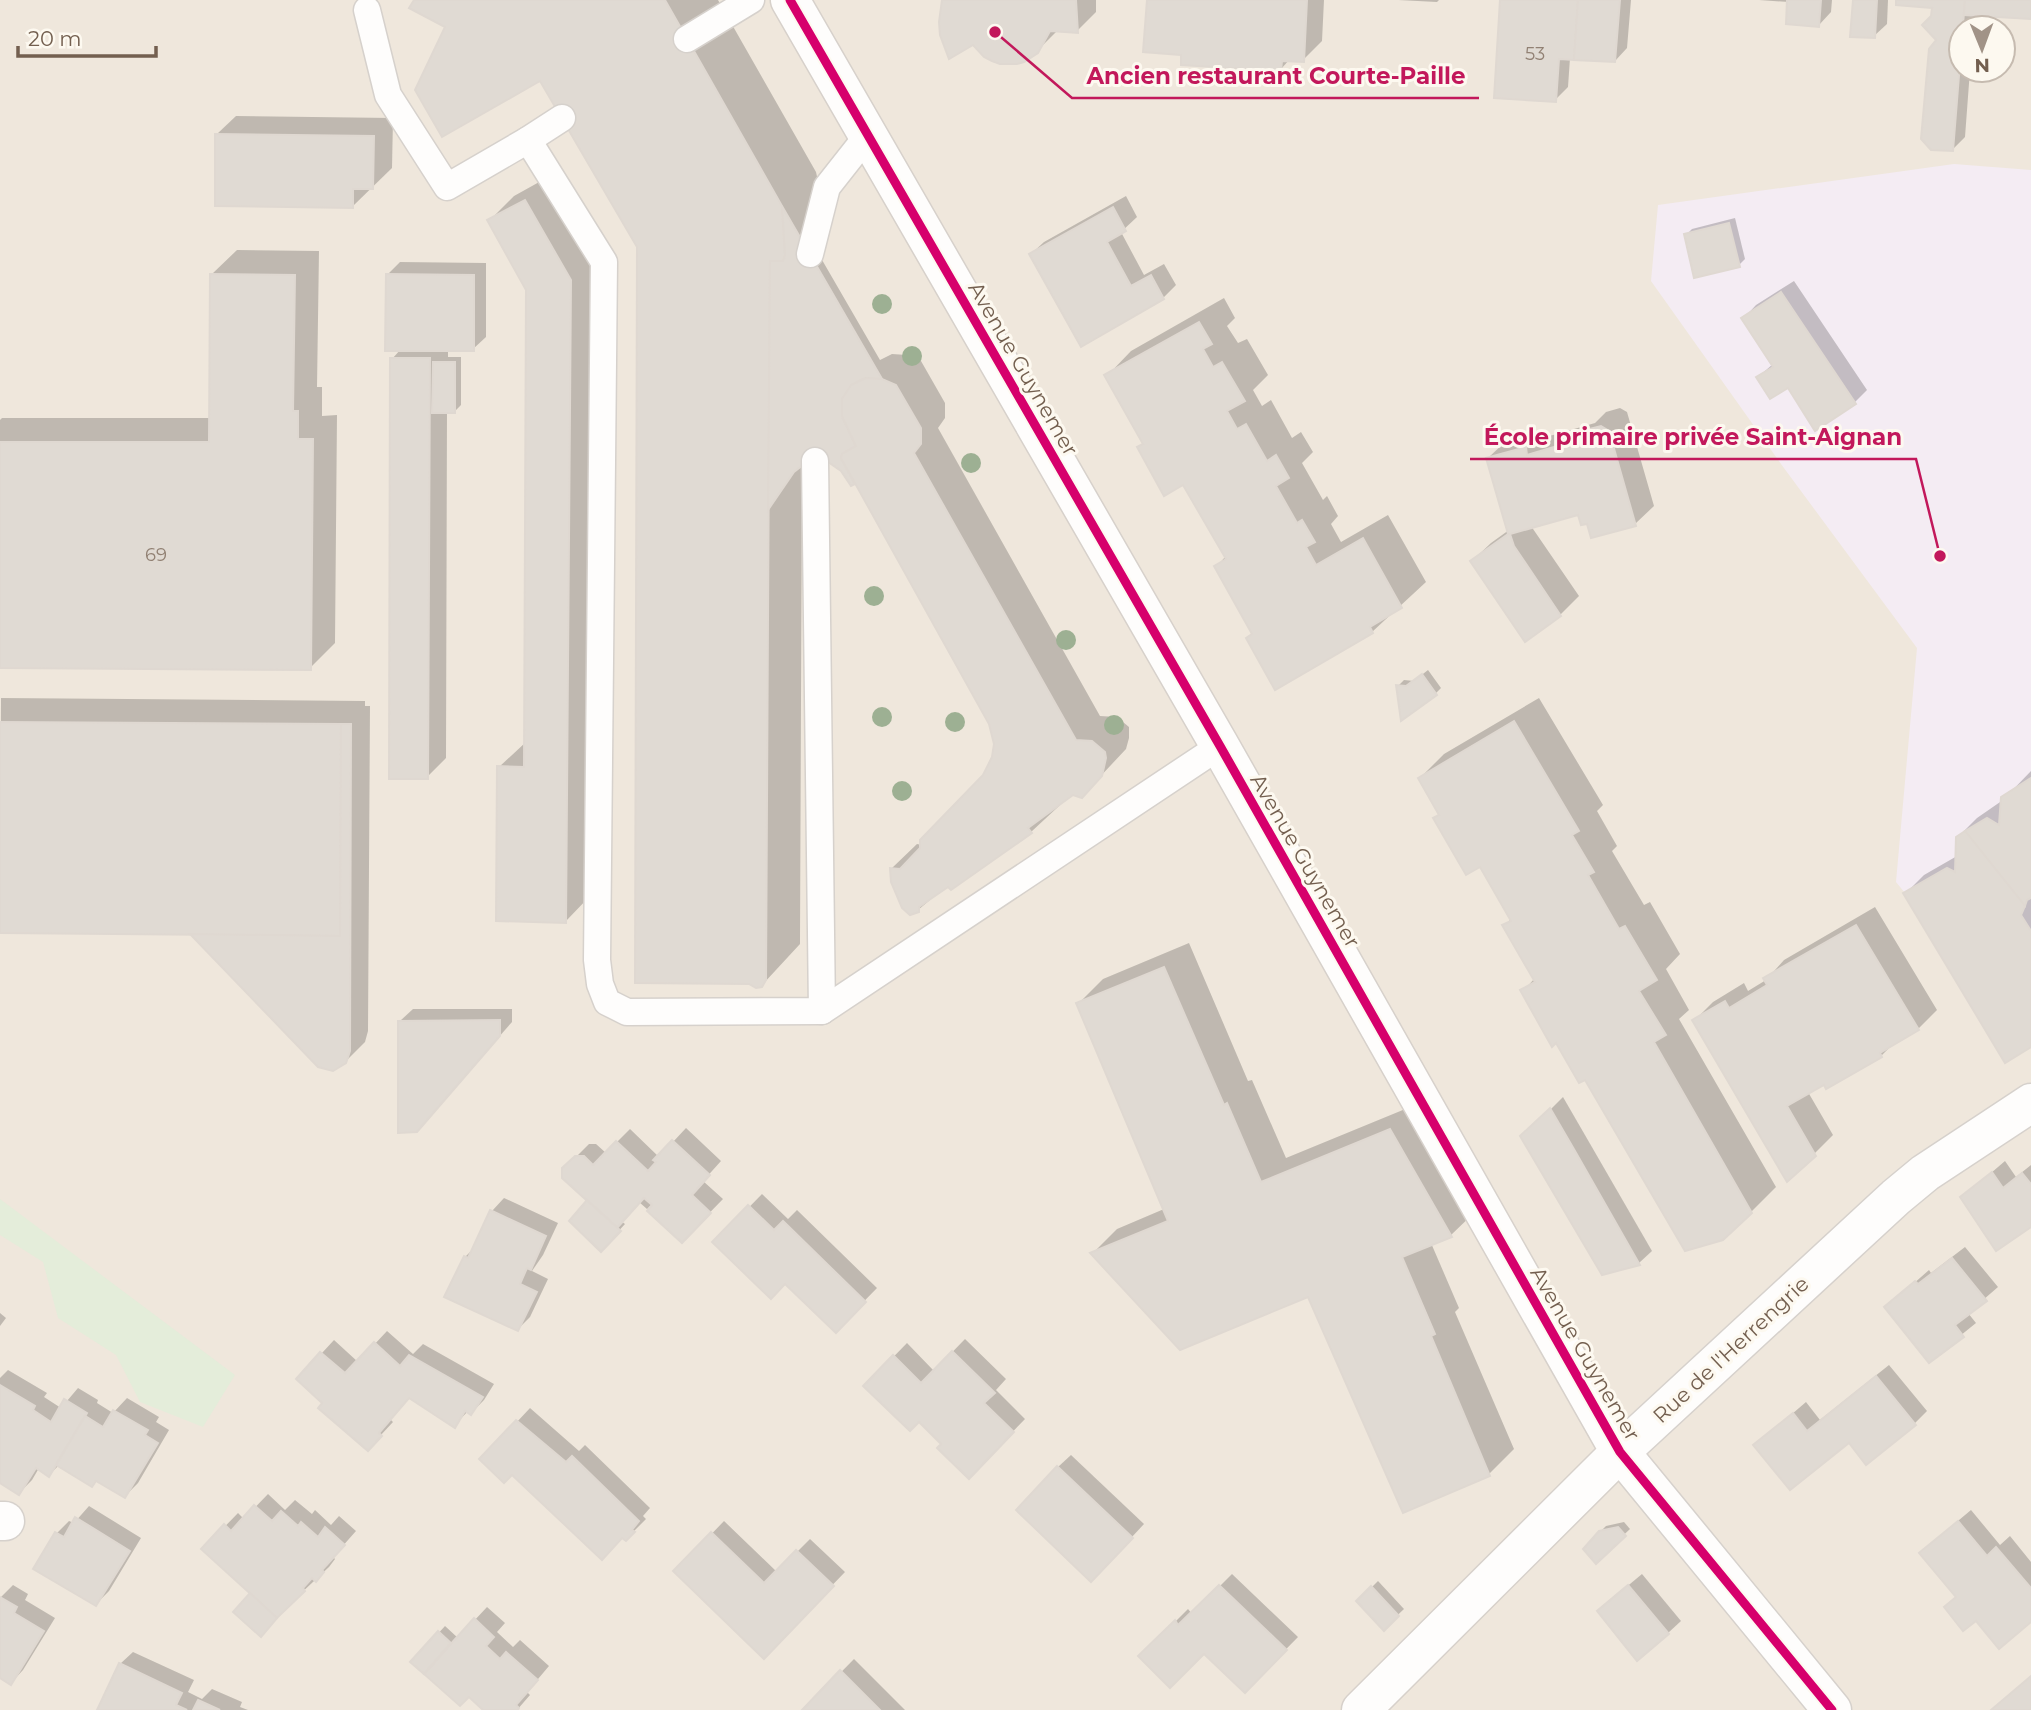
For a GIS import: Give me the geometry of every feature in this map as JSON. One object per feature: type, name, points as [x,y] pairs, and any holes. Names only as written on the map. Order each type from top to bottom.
[{"type":"street","name":"Avenue Guynemer","points":[[790,0],[1220,746],[1620,1452],[1832,1710]]},
{"type":"street","name":"Rue de l'Herrengrie","points":[[1361,1710],[1620,1452],[1896,1196],[1925,1173],[2031,1103]]},
{"type":"lane","points":[[687,39],[751,0]]},
{"type":"lane","points":[[367,10],[388,94],[447,187],[562,118]]},
{"type":"lane","points":[[810,254],[827,187],[868,135]]},
{"type":"lane","points":[[528,140],[604,262],[597,946],[600,984],[607,1002],[627,1012],[822,1011],[1220,746]]},
{"type":"lane","points":[[814,461],[822,1011]]},
{"type":"shaded area","points":[[0,0],[2031,0],[2031,1710],[0,1710]]},
{"type":"shaded area","points":[[1954,164],[2031,170],[2031,1047],[1896,882],[1917,648],[1781,464],[1651,281],[1658,205]]},
{"type":"green space","points":[[0,1199],[235,1375],[203,1427],[140,1402],[116,1355],[58,1318],[43,1262],[0,1235]]},
{"type":"building","points":[[414,0],[665,0],[782,206],[785,255],[783,261],[770,261],[766,980],[762,987],[756,988],[749,984],[635,983],[637,247],[540,81],[442,137],[415,90],[445,27],[409,8]]},
{"type":"building","points":[[942,0],[1076,0],[1078,33],[1050,31],[1038,53],[1017,64],[992,61],[973,45],[949,59],[940,35]]},
{"type":"building","points":[[1147,0],[1307,0],[1304,62],[1282,61],[1281,71],[1181,65],[1181,55],[1143,52]]},
{"type":"building","points":[[1500,0],[1578,0],[1574,60],[1559,59],[1556,102],[1494,98]]},
{"type":"building","points":[[1578,0],[1620,0],[1615,62],[1574,60]]},
{"type":"building","points":[[1787,0],[1821,0],[1819,27],[1786,24]]},
{"type":"building","points":[[1853,0],[1877,0],[1875,38],[1850,37]]},
{"type":"building","points":[[1896,0],[1965,0],[1964,14],[1947,14],[1947,84],[1958,84],[1953,151],[1931,150],[1921,139],[1929,49],[1936,40],[1922,25],[1931,16],[1932,8],[1896,5]]},
{"type":"building","points":[[1965,0],[2031,0],[2031,19],[2017,18],[2017,14],[1964,14]]},
{"type":"building","points":[[215,134],[374,136],[373,189],[353,189],[353,208],[215,206]]},
{"type":"building","points":[[525,200],[571,280],[566,923],[496,921],[497,766],[524,767],[526,290],[487,220]]},
{"type":"building","points":[[782,206],[882,379],[866,378],[856,382],[842,399],[842,416],[856,446],[842,454],[841,458],[855,484],[851,486],[841,471],[828,462],[807,462],[794,472],[768,510],[770,261],[783,261],[785,255]]},
{"type":"building","points":[[1113,207],[1126,231],[1107,242],[1131,286],[1151,275],[1164,299],[1081,347],[1029,254]]},
{"type":"building","points":[[1729,223],[1740,267],[1694,278],[1684,234]]},
{"type":"building","points":[[210,274],[295,275],[293,411],[298,411],[298,439],[313,439],[311,670],[0,668],[0,442],[209,442]]},
{"type":"building","points":[[386,274],[474,275],[474,351],[385,351]]},
{"type":"building","points":[[1781,292],[1856,404],[1815,431],[1788,388],[1770,399],[1756,377],[1773,367],[1741,318]]},
{"type":"building","points":[[1199,322],[1212,344],[1203,349],[1213,367],[1222,362],[1245,401],[1227,411],[1237,429],[1246,424],[1267,461],[1276,455],[1289,478],[1276,486],[1297,523],[1302,520],[1315,542],[1306,547],[1316,565],[1363,538],[1402,608],[1370,627],[1373,633],[1275,690],[1246,638],[1252,634],[1214,566],[1226,559],[1183,485],[1164,496],[1137,447],[1143,444],[1104,375]]},
{"type":"building","points":[[390,358],[430,358],[428,779],[389,779]]},
{"type":"building","points":[[433,362],[455,362],[455,413],[432,413]]},
{"type":"building","points":[[866,378],[882,379],[896,385],[921,428],[921,444],[914,453],[932,485],[1076,740],[1092,741],[1105,752],[1106,758],[1102,776],[1082,798],[1073,795],[1028,828],[1032,833],[951,890],[948,887],[919,907],[919,912],[910,915],[902,908],[891,882],[890,868],[900,869],[920,848],[920,840],[983,775],[992,757],[994,744],[989,724],[841,458],[842,454],[856,446],[842,416],[842,399],[851,385]]},
{"type":"building","points":[[1601,426],[1609,431],[1636,526],[1591,538],[1587,524],[1581,525],[1578,515],[1510,534],[1514,546],[1561,616],[1525,642],[1470,561],[1508,534],[1486,458],[1526,447],[1527,455],[1581,439],[1585,430]]},
{"type":"building","points":[[1422,674],[1437,695],[1401,721],[1396,685],[1406,686]]},
{"type":"building","points":[[1514,721],[1579,831],[1572,835],[1594,872],[1588,875],[1619,929],[1625,926],[1657,980],[1639,991],[1666,1035],[1654,1042],[1752,1213],[1723,1240],[1685,1251],[1585,1080],[1579,1083],[1556,1043],[1552,1047],[1520,990],[1535,982],[1502,925],[1511,921],[1480,867],[1466,875],[1433,818],[1439,815],[1418,778]]},
{"type":"building","points":[[0,722],[341,724],[340,936],[0,933]]},
{"type":"building","points":[[341,724],[351,724],[350,1051],[346,1063],[333,1071],[318,1067],[190,934],[340,936]]},
{"type":"building","points":[[2031,778],[2031,898],[2025,906],[1965,831],[1987,818],[1999,825],[2001,797]]},
{"type":"building","points":[[1965,831],[2025,906],[2021,915],[2031,931],[2031,1047],[2005,1063],[1903,893],[1947,868],[1955,872],[1956,837]]},
{"type":"building","points":[[1856,925],[1919,1030],[1880,1053],[1882,1057],[1826,1089],[1824,1085],[1787,1106],[1816,1156],[1787,1182],[1692,1020],[1725,1001],[1729,1008],[1767,985],[1763,978]]},
{"type":"building","points":[[1164,967],[1261,1182],[1390,1129],[1452,1237],[1402,1257],[1435,1334],[1431,1336],[1490,1476],[1403,1513],[1308,1297],[1180,1350],[1090,1253],[1168,1221],[1076,1003]]},
{"type":"building","points":[[500,1020],[500,1036],[417,1132],[398,1133],[398,1021]]},
{"type":"building","points":[[1550,1108],[1640,1265],[1602,1275],[1520,1136]]},
{"type":"building","points":[[672,1140],[710,1175],[692,1195],[711,1213],[682,1243],[647,1211],[652,1205],[644,1198],[617,1228],[562,1178],[562,1168],[575,1156],[584,1156],[593,1165],[616,1141],[648,1171],[656,1162],[653,1160]]},
{"type":"building","points":[[1992,1172],[2003,1188],[2022,1173],[2031,1184],[2031,1227],[1996,1251],[1960,1197]]},
{"type":"building","points":[[587,1200],[621,1231],[601,1252],[569,1221]]},
{"type":"building","points":[[748,1205],[774,1230],[783,1221],[866,1302],[836,1333],[785,1284],[771,1299],[712,1242]]},
{"type":"building","points":[[490,1210],[546,1236],[531,1270],[527,1268],[520,1284],[537,1292],[518,1331],[444,1297],[464,1256],[468,1258]]},
{"type":"building","points":[[1952,1258],[1987,1301],[1955,1325],[1964,1337],[1929,1363],[1884,1307],[1915,1281],[1918,1284]]},
{"type":"building","points":[[374,1342],[400,1366],[409,1355],[483,1397],[471,1415],[465,1411],[455,1428],[409,1398],[379,1433],[382,1436],[368,1451],[318,1408],[322,1403],[296,1379],[320,1352],[345,1373]]},
{"type":"building","points":[[952,1351],[995,1393],[984,1403],[1014,1432],[969,1479],[937,1448],[941,1444],[919,1422],[910,1431],[863,1386],[893,1355],[921,1383]]},
{"type":"building","points":[[1876,1376],[1916,1425],[1866,1465],[1849,1443],[1790,1490],[1753,1445],[1793,1413],[1807,1431]]},
{"type":"building","points":[[0,1385],[35,1406],[33,1410],[51,1422],[64,1399],[87,1413],[49,1477],[36,1468],[19,1495],[0,1483]]},
{"type":"building","points":[[113,1410],[148,1430],[145,1435],[158,1443],[125,1498],[96,1481],[92,1487],[56,1465],[85,1416],[103,1427]]},
{"type":"building","points":[[516,1420],[566,1462],[572,1456],[639,1521],[632,1530],[635,1532],[626,1541],[622,1538],[602,1560],[512,1475],[504,1483],[479,1459]]},
{"type":"building","points":[[1057,1466],[1133,1538],[1091,1582],[1016,1510]]},
{"type":"building","points":[[254,1505],[272,1521],[281,1511],[298,1526],[301,1522],[318,1537],[325,1527],[345,1545],[322,1570],[324,1572],[316,1582],[312,1578],[303,1588],[305,1591],[277,1618],[201,1549],[224,1524],[231,1531]]},
{"type":"building","points":[[75,1517],[130,1551],[96,1606],[33,1569],[55,1532],[64,1537]]},
{"type":"building","points":[[1958,1521],[1987,1556],[1996,1547],[2031,1588],[2031,1622],[1999,1649],[1976,1621],[1963,1631],[1944,1607],[1956,1597],[1919,1553]]},
{"type":"building","points":[[1618,1527],[1626,1536],[1596,1564],[1583,1549],[1599,1531]]},
{"type":"building","points":[[711,1532],[764,1583],[796,1550],[834,1586],[764,1659],[673,1571]]},
{"type":"building","points":[[1219,1585],[1287,1650],[1245,1693],[1204,1654],[1170,1688],[1138,1656],[1175,1620],[1178,1625]]},
{"type":"building","points":[[1628,1585],[1669,1634],[1637,1661],[1597,1611]]},
{"type":"building","points":[[1371,1586],[1399,1616],[1384,1631],[1356,1601]]},
{"type":"building","points":[[250,1593],[277,1618],[261,1637],[233,1612]]},
{"type":"building","points":[[0,1597],[17,1607],[14,1613],[44,1631],[11,1685],[0,1678]]},
{"type":"building","points":[[474,1618],[494,1637],[486,1646],[500,1659],[506,1652],[538,1680],[516,1705],[518,1710],[483,1710],[469,1697],[460,1706],[424,1674]]},
{"type":"building","points":[[438,1631],[451,1643],[424,1674],[410,1662]]},
{"type":"building","points":[[119,1663],[182,1693],[176,1705],[187,1710],[97,1710]]},
{"type":"building","points":[[840,1670],[880,1710],[802,1710]]},
{"type":"building","points":[[2031,1676],[2031,1710],[1991,1710]]},
{"type":"building","points":[[198,1700],[220,1710],[193,1710]]},
{"type":"cycle path","points":[[790,0],[1220,746],[1620,1452],[1832,1710]]},
{"type":"place","name":"Ancien restaurant Courte-Paille","points":[[995,32]]},
{"type":"place","name":"École primaire privée Saint-Aignan","points":[[1940,556]]}]
